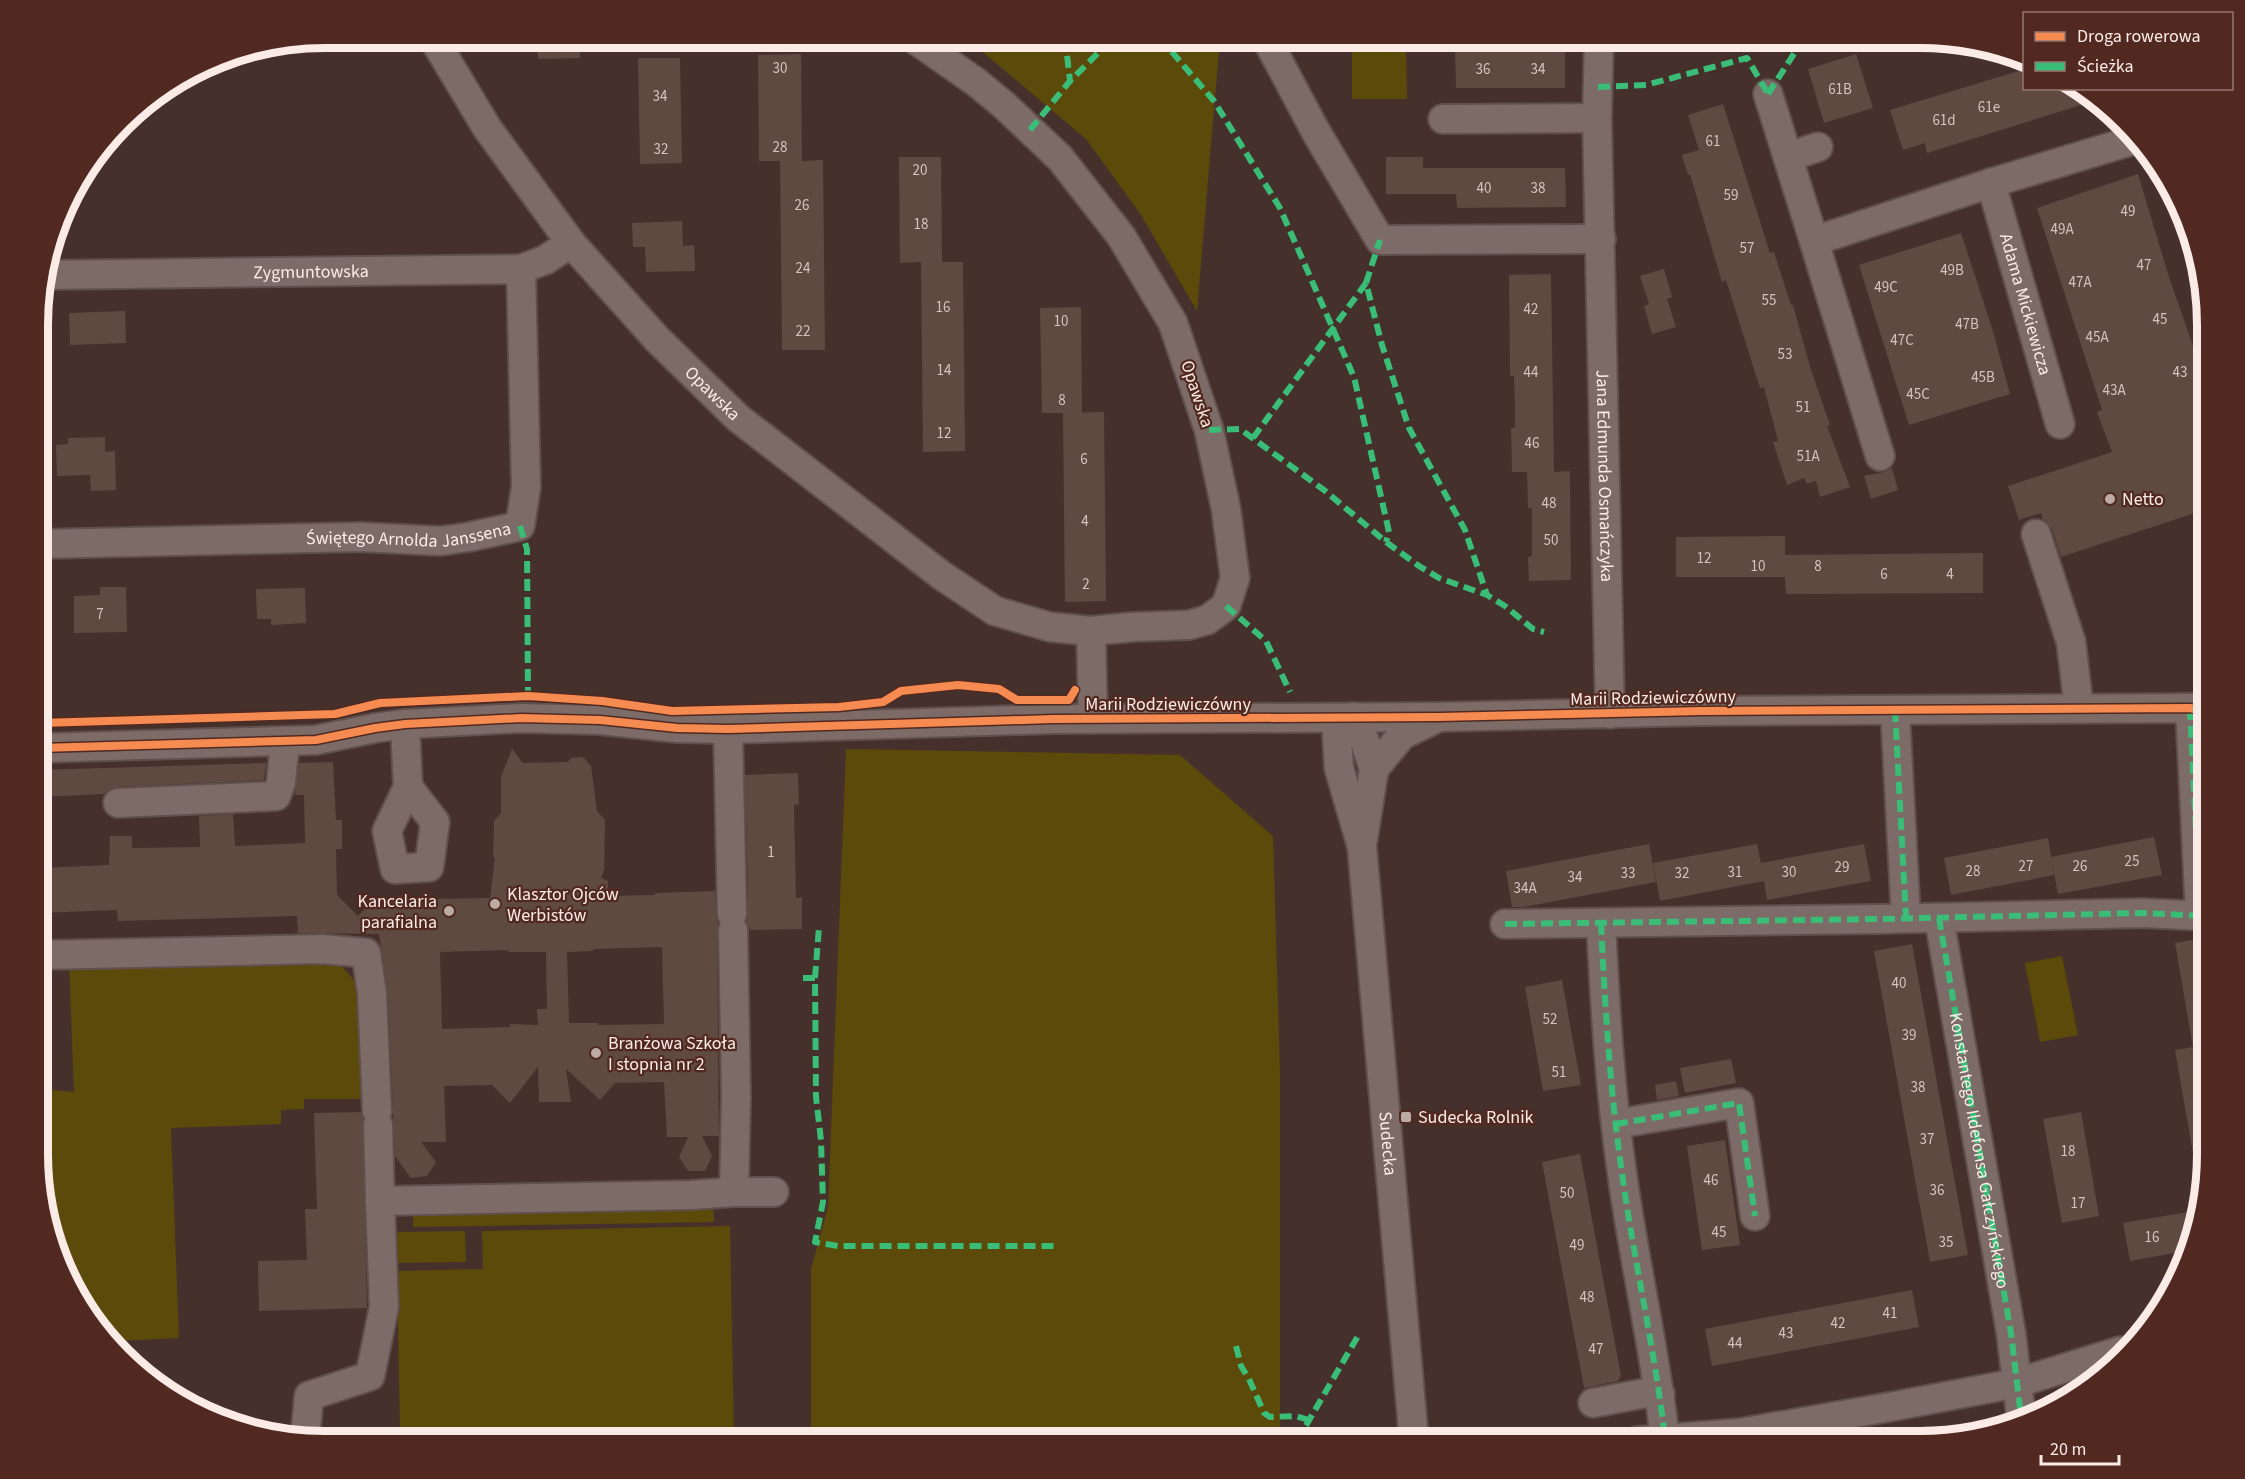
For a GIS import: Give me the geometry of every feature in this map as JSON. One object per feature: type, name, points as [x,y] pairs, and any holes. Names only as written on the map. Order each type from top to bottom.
[{"type":"street","name":"Opawska","points":[[440,48],[487,128],[571,243],[657,339],[738,418],[941,576],[995,611],[1050,627],[1091,631],[1189,625],[1207,620],[1226,606],[1234,578],[1226,508],[1209,430],[1175,329],[1121,236],[1060,158],[984,88],[927,48]]},
{"type":"street","points":[[1271,48],[1316,132],[1380,240],[1601,239]]},
{"type":"street","name":"Jana Edmunda Osmańczyka","points":[[1599,48],[1597,118],[1610,714]]},
{"type":"street","points":[[1768,94],[1880,456]]},
{"type":"street","points":[[1443,119],[1597,118]]},
{"type":"street","points":[[1814,241],[1991,183],[2128,142]]},
{"type":"street","points":[[1788,157],[1818,147]]},
{"type":"street","name":"Adama Mickiewicza","points":[[1991,183],[2060,424]]},
{"type":"street","name":"Zygmuntowska","points":[[52,275],[521,270],[545,260],[571,243]]},
{"type":"street","name":"Świętego Arnolda Janssena","points":[[48,544],[360,537],[441,540],[469,537],[520,526],[526,487],[521,270]]},
{"type":"street","points":[[2036,534],[2071,642],[2079,708]]},
{"type":"street","points":[[1091,631],[1093,719]]},
{"type":"street","name":"Marii Rodziewiczówny","points":[[48,748],[316,740],[405,724],[528,718],[600,720],[677,728],[728,729],[1093,719],[2197,707]]},
{"type":"street","points":[[1895,710],[1906,918]]},
{"type":"street","points":[[1374,769],[1402,735],[1439,717]]},
{"type":"street","name":"Sudecka","points":[[1344,718],[1364,739],[1374,769],[1362,847]]},
{"type":"street","name":"Sudecka","points":[[1344,718],[1339,768],[1362,847],[1412,1431]]},
{"type":"street","points":[[405,724],[408,787]]},
{"type":"street","points":[[728,729],[736,1097],[734,1192]]},
{"type":"street","points":[[118,803],[276,796],[281,783],[285,741]]},
{"type":"street","points":[[1505,924],[2142,913],[2197,915]]},
{"type":"street","name":"Konstantego Ildefonsa Gałczyńskiego","points":[[1939,918],[2011,1333],[2021,1412]]},
{"type":"street","points":[[1601,923],[1616,1124],[1630,1226],[1660,1394],[1649,1431]]},
{"type":"street","points":[[48,956],[322,949],[366,953],[372,993],[384,1307],[370,1376],[309,1396],[306,1430]]},
{"type":"street","points":[[1616,1124],[1739,1103],[1755,1216]]},
{"type":"street","points":[[380,1201],[679,1196],[774,1192]]},
{"type":"street","points":[[1751,1431],[2017,1383],[2112,1353]]},
{"type":"street","points":[[1593,1403],[1651,1392],[1660,1394]]},
{"type":"shaded area","points":[[978,48],[1219,48],[1197,311],[1141,215],[1086,139]]},
{"type":"shaded area","points":[[1406,48],[1407,99],[1352,99],[1352,49]]},
{"type":"shaded area","points":[[846,749],[1180,755],[1273,836],[1280,1070],[1280,1431],[811,1431],[811,1269],[828,1207]]},
{"type":"shaded area","points":[[233,956],[340,964],[363,991],[364,1099],[304,1099],[304,1109],[281,1110],[281,1124],[171,1128],[179,1338],[120,1341],[105,1323],[85,1293],[69,1260],[57,1226],[50,1191],[48,1090],[74,1092],[69,961]]},
{"type":"shaded area","points":[[2062,956],[2078,1035],[2040,1042],[2025,963]]},
{"type":"shaded area","points":[[713,1203],[714,1222],[413,1227],[413,1208]]},
{"type":"shaded area","points":[[730,1226],[734,1431],[609,1431],[609,1428],[400,1431],[397,1271],[483,1269],[482,1231]]},
{"type":"shaded area","points":[[465,1231],[466,1262],[396,1263],[396,1232]]},
{"type":"building","points":[[537,48],[580,48],[580,58],[538,59]]},
{"type":"building","points":[[1455,48],[1565,49],[1565,88],[1456,88]]},
{"type":"building","points":[[801,54],[802,161],[823,160],[825,350],[782,350],[780,161],[759,161],[758,55]]},
{"type":"building","points":[[1856,54],[1873,108],[1824,123],[1808,69]]},
{"type":"building","points":[[638,58],[680,58],[682,163],[640,164]]},
{"type":"building","points":[[2023,70],[2023,90],[2066,90],[2087,103],[1927,153],[1925,143],[1903,150],[1890,110]]},
{"type":"building","points":[[1723,104],[1770,253],[1774,252],[1791,305],[1793,305],[1811,370],[1830,425],[1827,426],[1850,487],[1820,497],[1816,481],[1807,484],[1804,478],[1787,485],[1773,442],[1778,441],[1764,387],[1760,388],[1726,280],[1722,282],[1690,174],[1688,175],[1682,155],[1699,150],[1688,115]]},
{"type":"building","points":[[899,157],[941,157],[942,262],[963,262],[965,451],[923,452],[921,262],[900,263]]},
{"type":"building","points":[[1386,157],[1423,157],[1423,168],[1565,168],[1566,207],[1457,208],[1456,194],[1386,194]]},
{"type":"building","points":[[2138,174],[2169,277],[2197,357],[2197,512],[2061,557],[2052,529],[2043,520],[2041,513],[2019,520],[2008,486],[2112,452],[2097,412],[2102,410],[2037,208]]},
{"type":"building","points":[[682,221],[683,246],[694,245],[695,271],[646,272],[645,247],[633,247],[632,223]]},
{"type":"building","points":[[1961,233],[1992,328],[2010,394],[1909,425],[1859,265]]},
{"type":"building","points":[[1664,269],[1672,297],[1667,299],[1676,327],[1652,334],[1644,306],[1649,304],[1640,276]]},
{"type":"building","points":[[1551,274],[1554,472],[1570,471],[1571,580],[1529,581],[1528,557],[1532,556],[1532,508],[1528,508],[1527,472],[1512,472],[1511,428],[1515,428],[1515,406],[1514,376],[1510,376],[1509,275]]},
{"type":"building","points":[[1081,307],[1082,413],[1042,413],[1040,308]]},
{"type":"building","points":[[125,311],[126,343],[70,345],[69,313]]},
{"type":"building","points":[[1104,412],[1106,601],[1065,602],[1063,413]]},
{"type":"building","points":[[105,437],[105,452],[115,451],[116,490],[91,491],[90,475],[57,476],[56,445],[68,444],[68,438]]},
{"type":"building","points":[[1892,468],[1898,490],[1871,499],[1864,476]]},
{"type":"building","points":[[1785,536],[1785,555],[1983,553],[1983,593],[1786,594],[1785,577],[1676,577],[1676,537]]},
{"type":"building","points":[[100,587],[126,587],[127,632],[74,633],[74,596],[100,595]]},
{"type":"building","points":[[305,588],[306,623],[271,625],[271,619],[257,619],[256,589]]},
{"type":"building","points":[[512,749],[523,763],[568,762],[571,758],[583,757],[591,766],[597,811],[605,820],[604,870],[601,878],[608,881],[608,896],[715,891],[718,923],[719,1136],[702,1136],[712,1156],[705,1171],[688,1171],[679,1157],[688,1137],[667,1137],[664,1082],[615,1083],[600,1100],[566,1069],[571,1102],[539,1102],[538,1067],[510,1103],[492,1085],[444,1086],[446,1142],[421,1142],[436,1162],[427,1176],[411,1178],[395,1156],[388,992],[379,934],[298,933],[297,916],[118,921],[117,910],[48,913],[48,868],[109,865],[110,836],[132,836],[132,848],[200,847],[199,816],[233,814],[235,846],[305,843],[304,795],[295,795],[299,763],[333,762],[336,820],[342,820],[342,849],[336,849],[337,895],[358,916],[374,900],[490,898],[495,857],[493,857],[494,821],[501,813],[501,777]],"holes":[[[662,947],[664,1024],[569,1023],[567,952]],[[508,950],[509,952],[546,952],[547,1009],[537,1009],[538,1025],[510,1024],[510,1027],[442,1029],[440,952]]]},
{"type":"building","points":[[266,763],[264,780],[117,787],[104,794],[48,797],[48,770]]},
{"type":"building","points":[[798,773],[799,804],[794,805],[796,898],[802,897],[802,929],[750,930],[747,921],[745,775]]},
{"type":"building","points":[[2154,837],[2162,875],[2058,894],[2051,857]]},
{"type":"building","points":[[2048,838],[2054,875],[1951,895],[1944,858]]},
{"type":"building","points":[[1649,844],[1656,882],[1524,907],[1512,907],[1506,871]]},
{"type":"building","points":[[1757,844],[1764,878],[1761,863],[1864,844],[1871,881],[1767,900],[1764,881],[1660,901],[1653,863]]},
{"type":"building","points":[[2197,939],[2196,1171],[2175,1050],[2193,1047],[2175,943]]},
{"type":"building","points":[[1912,944],[1968,1255],[1930,1262],[1874,951]]},
{"type":"building","points":[[1562,980],[1581,1085],[1543,1091],[1525,987]]},
{"type":"building","points":[[1731,1059],[1736,1083],[1685,1093],[1680,1068]]},
{"type":"building","points":[[1676,1081],[1679,1096],[1657,1100],[1655,1085]]},
{"type":"building","points":[[361,1112],[367,1308],[259,1311],[258,1261],[307,1260],[305,1209],[317,1209],[314,1113]]},
{"type":"building","points":[[2081,1112],[2099,1216],[2062,1223],[2043,1119]]},
{"type":"building","points":[[1725,1140],[1740,1245],[1702,1250],[1687,1146]]},
{"type":"building","points":[[1580,1154],[1621,1376],[1618,1381],[1584,1388],[1542,1162]]},
{"type":"building","points":[[2191,1211],[2179,1252],[2130,1261],[2123,1223]]},
{"type":"building","points":[[1912,1290],[1919,1327],[1712,1366],[1705,1329]]},
{"type":"marked path","points":[[1066,48],[1070,81]]},
{"type":"marked path","points":[[1030,130],[1070,81],[1103,48]]},
{"type":"marked path","points":[[1169,48],[1214,101],[1280,208],[1354,377],[1389,532],[1386,542]]},
{"type":"marked path","points":[[1768,94],[1798,48]]},
{"type":"marked path","points":[[1598,87],[1646,85],[1747,58],[1768,94]]},
{"type":"marked path","points":[[1366,283],[1380,240]]},
{"type":"marked path","points":[[1253,438],[1366,283],[1382,345],[1409,428],[1465,530],[1487,595]]},
{"type":"marked path","points":[[1209,430],[1240,429],[1324,490],[1386,542],[1419,566],[1439,578],[1487,595],[1505,606],[1533,629],[1544,632]]},
{"type":"marked path","points":[[520,526],[527,549],[528,696]]},
{"type":"marked path","points":[[1226,606],[1266,641],[1290,692]]},
{"type":"marked path","points":[[2190,708],[2197,853]]},
{"type":"marked path","points":[[1895,710],[1906,918]]},
{"type":"marked path","points":[[1505,924],[2142,913],[2197,916]]},
{"type":"marked path","points":[[1939,918],[2011,1333],[2021,1412]]},
{"type":"marked path","points":[[1601,923],[1614,1111],[1664,1431]]},
{"type":"marked path","points":[[815,978],[819,927]]},
{"type":"marked path","points":[[803,978],[815,978],[816,1097],[821,1140],[823,1202],[815,1242],[838,1246],[1057,1246]]},
{"type":"marked path","points":[[1616,1124],[1739,1103],[1755,1216]]},
{"type":"marked path","points":[[1303,1431],[1358,1336]]},
{"type":"marked path","points":[[1236,1346],[1241,1366],[1264,1413],[1270,1417],[1296,1416],[1309,1420]]},
{"type":"cycle path","points":[[48,723],[335,714],[380,703],[528,696],[602,701],[672,711],[839,707],[883,702],[901,691],[958,685],[999,689],[1017,700],[1069,700],[1075,690]]},
{"type":"cycle path","points":[[48,748],[316,740],[405,724],[521,718],[600,720],[677,728],[728,729],[1053,719],[1439,717],[1701,711],[2197,710]]},
{"type":"place","name":"Netto","points":[[2110,499]]},
{"type":"place","name":"Klasztor Ojców Werbistów","points":[[495,904]]},
{"type":"place","name":"Kancelaria parafialna","points":[[449,911]]},
{"type":"place","name":"Branżowa Szkoła I stopnia nr 2","points":[[596,1053]]},
{"type":"place","name":"Sudecka Rolnik","points":[[1406,1117]]}]
